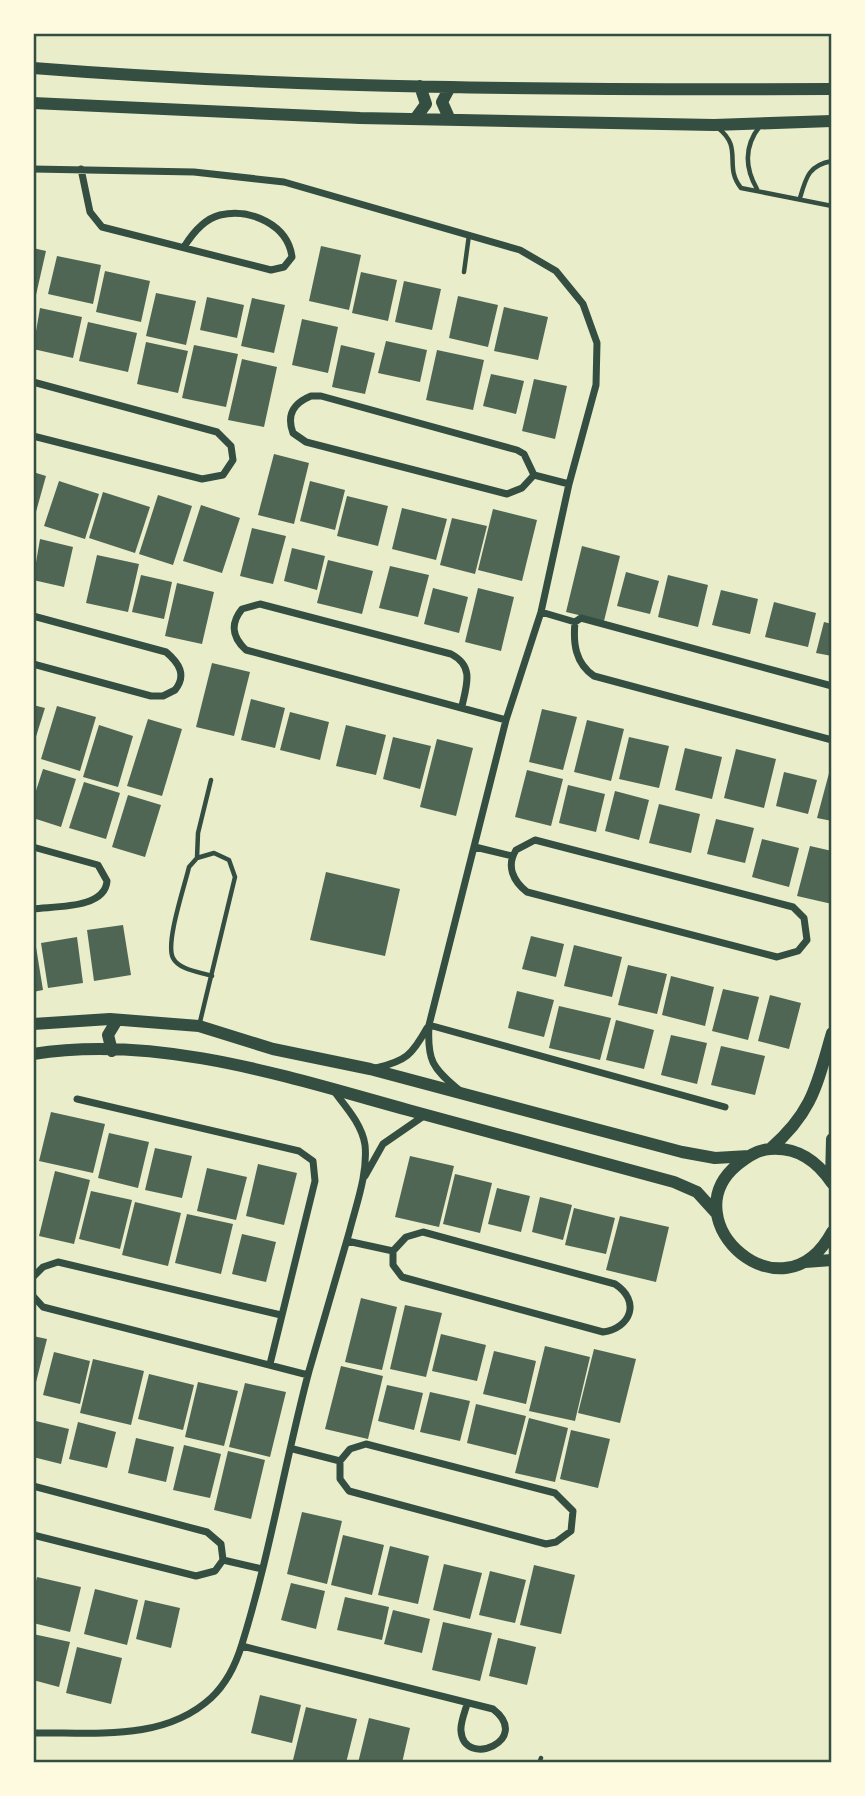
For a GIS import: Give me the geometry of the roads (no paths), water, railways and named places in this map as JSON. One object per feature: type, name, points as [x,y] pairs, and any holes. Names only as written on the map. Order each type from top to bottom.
[{"type":"street","points":[[33,68],[281,83],[450,87],[832,89]]},
{"type":"street","points":[[415,119],[426,104],[420,86]]},
{"type":"street","points":[[450,87],[442,103],[450,120]]},
{"type":"street","points":[[33,103],[450,120],[714,125],[832,121]]},
{"type":"street","points":[[33,169],[194,172],[284,182],[520,250],[556,271],[571,286],[592,323],[597,354],[596,385],[569,484],[541,612],[506,720],[429,1025],[428,1051],[437,1072],[463,1093]]},
{"type":"street","points":[[81,169],[90,212],[102,227],[271,270],[284,267],[292,257],[279,228],[233,214],[210,219],[191,236],[184,247]]},
{"type":"street","points":[[33,382],[217,432],[231,446],[233,460],[223,474],[202,479],[33,436]]},
{"type":"street","points":[[321,396],[517,450],[529,461],[534,475],[522,488],[507,494],[306,442],[293,433],[290,415],[300,401],[321,396]]},
{"type":"street","points":[[534,475],[569,484]]},
{"type":"street","points":[[462,706],[469,677],[463,662],[451,654],[260,604],[242,609],[234,622],[236,639],[246,650],[506,720]]},
{"type":"street","points":[[541,612],[575,622]]},
{"type":"street","points":[[33,616],[166,652],[180,667],[182,674],[176,690],[163,696],[151,696],[33,664]]},
{"type":"street","points":[[575,622],[581,618],[832,686]]},
{"type":"street","points":[[575,622],[575,649],[582,664],[594,676],[832,740]]},
{"type":"street","points":[[544,840],[793,907],[804,918],[808,935],[798,951],[777,957],[540,896],[527,892],[515,880],[511,871],[512,856],[521,845],[544,840]]},
{"type":"street","points":[[33,847],[98,865],[107,881],[104,892],[95,900],[33,909]]},
{"type":"street","points":[[475,847],[512,856]]},
{"type":"street","points":[[112,1051],[108,1035],[117,1020]]},
{"type":"street","points":[[33,1024],[117,1020],[199,1026],[273,1049],[370,1069],[682,1152],[715,1158],[749,1156],[770,1149],[790,1132],[811,1103],[832,1033]]},
{"type":"street","points":[[370,1069],[401,1062],[416,1048],[429,1025]]},
{"type":"street","points":[[429,1025],[725,1107]]},
{"type":"street","points":[[33,1054],[156,1052],[202,1059],[333,1090],[674,1182],[697,1192],[717,1214],[726,1242],[748,1262],[776,1269],[805,1262],[832,1260]]},
{"type":"street","points":[[33,1732],[124,1732],[159,1728],[187,1716],[211,1698],[229,1675],[242,1646],[293,1449],[308,1375],[363,1180],[365,1144],[356,1121],[333,1090]]},
{"type":"street","points":[[77,1099],[299,1151],[313,1161],[315,1181],[270,1364]]},
{"type":"street","points":[[363,1180],[383,1144],[425,1115]]},
{"type":"street","points":[[832,1139],[832,1182]]},
{"type":"street","points":[[770,1149],[795,1151],[816,1163],[832,1182]]},
{"type":"street","points":[[717,1214],[720,1191],[731,1170],[749,1156]]},
{"type":"street","points":[[423,1232],[615,1284],[627,1295],[629,1313],[621,1327],[603,1332],[412,1281],[393,1265],[393,1251],[406,1237],[423,1232]]},
{"type":"street","points":[[805,1262],[824,1247],[832,1232]]},
{"type":"street","points":[[346,1241],[393,1251]]},
{"type":"street","points":[[33,1277],[43,1267],[58,1262],[281,1315]]},
{"type":"street","points":[[33,1296],[43,1307],[308,1375]]},
{"type":"street","points":[[366,1444],[541,1490],[563,1498],[573,1511],[571,1531],[556,1542],[546,1544],[349,1491],[340,1479],[340,1461],[351,1449],[366,1444]]},
{"type":"street","points":[[293,1449],[340,1461]]},
{"type":"street","points":[[33,1486],[207,1532],[221,1544],[223,1560]]},
{"type":"street","points":[[33,1535],[196,1576],[210,1574],[223,1560]]},
{"type":"street","points":[[223,1560],[262,1569]]},
{"type":"street","points":[[242,1646],[493,1709],[504,1720],[503,1738],[489,1750],[478,1749],[464,1739],[461,1730],[467,1704]]},
{"type":"lane","points":[[757,190],[747,167],[748,148],[762,124]]},
{"type":"lane","points":[[714,125],[731,141],[734,152],[732,173],[741,188],[832,206]]},
{"type":"lane","points":[[800,198],[806,176],[817,164],[832,161]]},
{"type":"lane","points":[[464,272],[469,234]]},
{"type":"lane","points":[[197,858],[198,833],[211,780]]},
{"type":"lane","points":[[199,1026],[212,976],[235,877],[233,866],[223,855],[214,853],[197,858],[189,867],[170,946],[173,959],[178,964],[212,976]]}]
